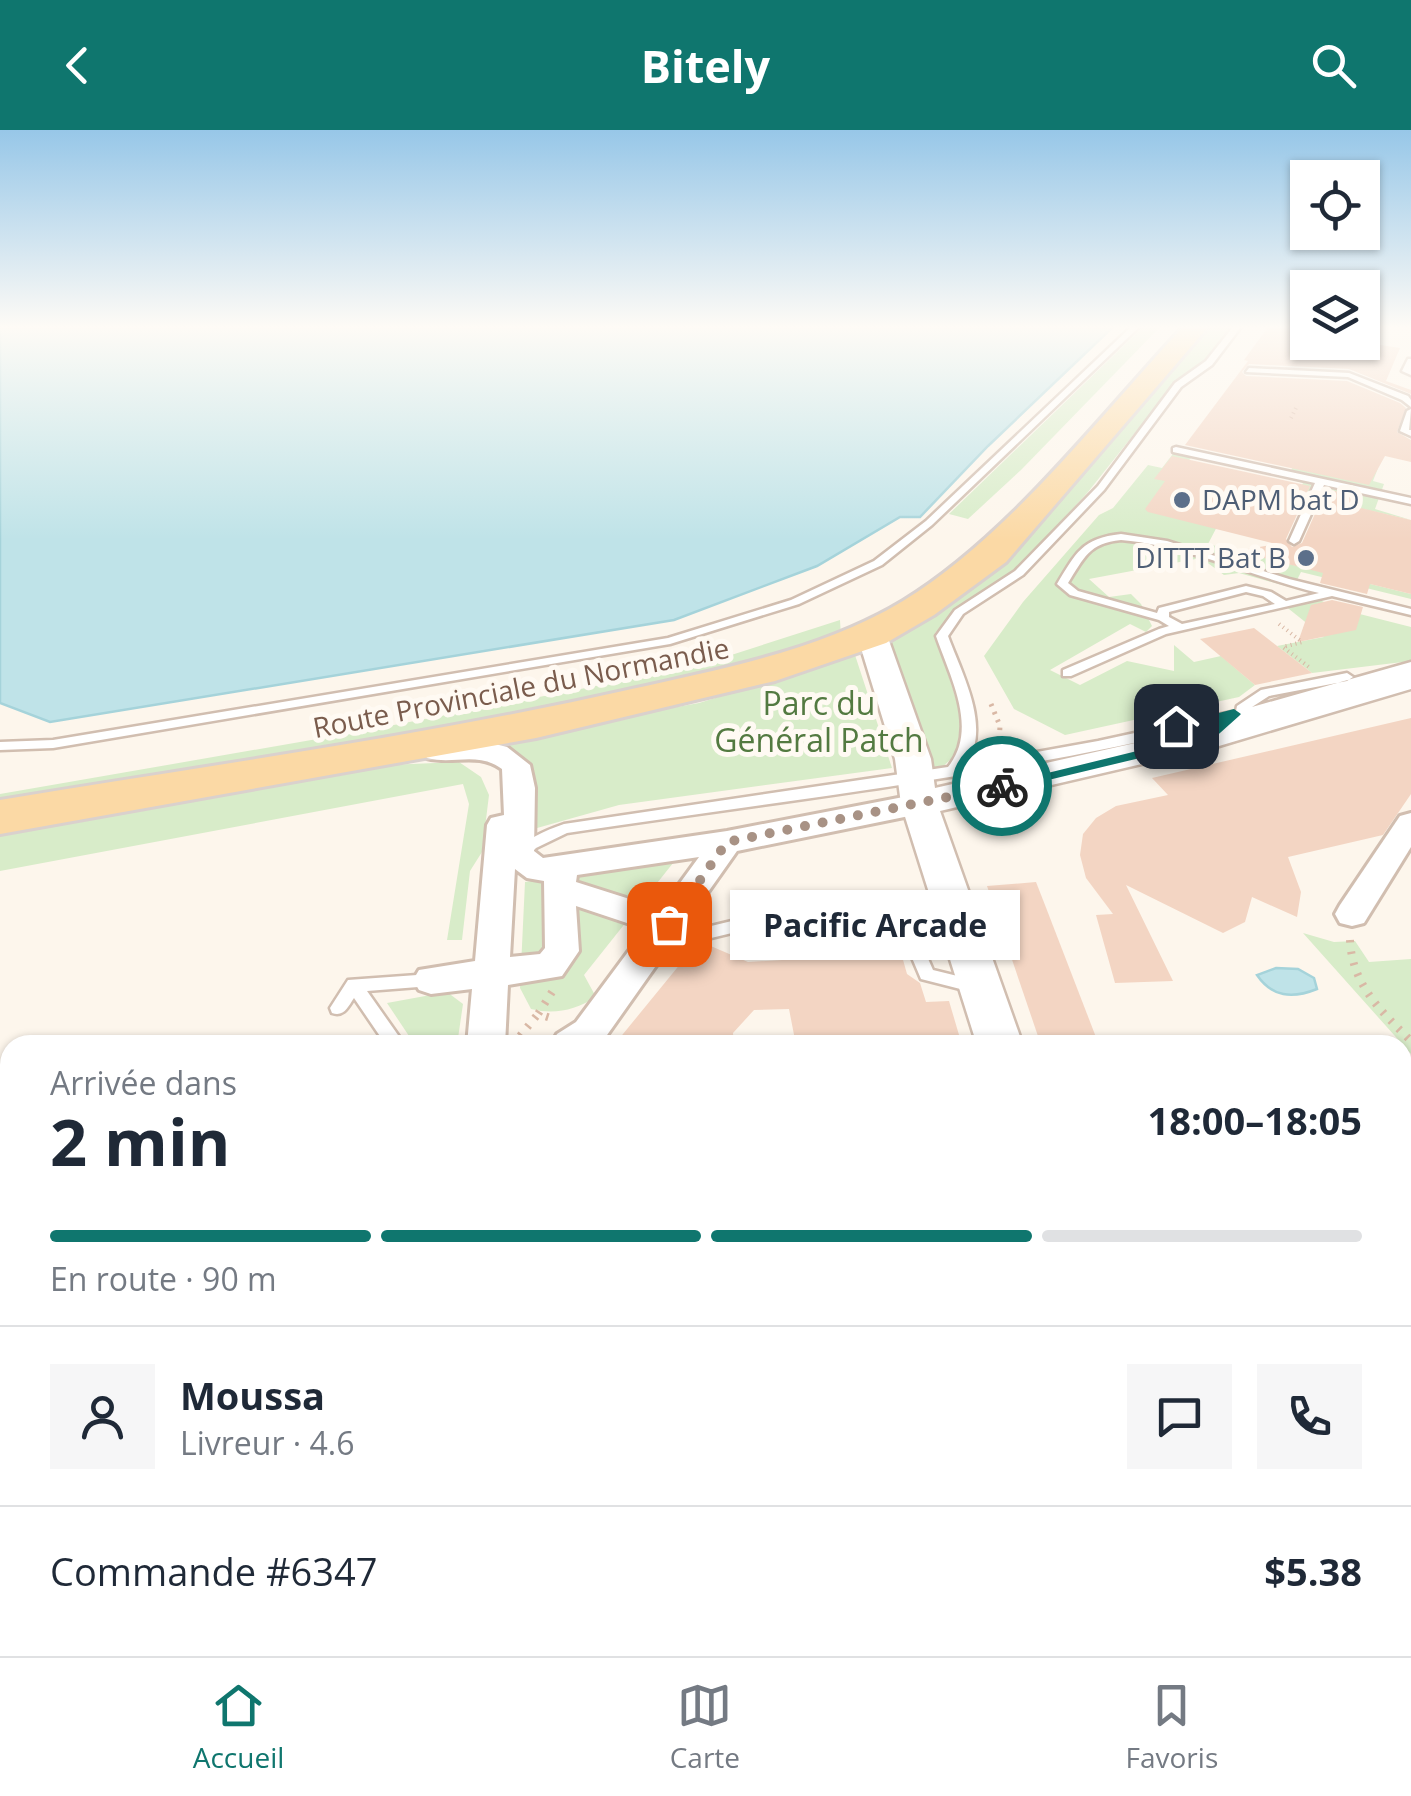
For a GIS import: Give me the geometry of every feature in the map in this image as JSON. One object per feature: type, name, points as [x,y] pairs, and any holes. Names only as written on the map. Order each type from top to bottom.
[{"type":"main road","points":[[1005,495],[1105,398]]},
{"type":"main road","name":"Route Provinciale du Normandie","points":[[0,817],[536,724],[760,672],[866,637],[932,600],[993,554],[1132,398]]},
{"type":"main road","name":"Route Provinciale du Normandie","points":[[0,782],[405,714],[708,655],[861,604],[962,535],[961,557],[860,623],[866,637]]},
{"type":"street","points":[[866,637],[898,762],[915,788],[996,1035]]},
{"type":"street","points":[[431,980],[550,966],[562,951],[560,878],[583,848],[1206,738],[1401,677]]},
{"type":"street","points":[[259,773],[305,774],[418,759],[472,758],[491,766],[503,784],[509,870],[493,975],[502,1035]]},
{"type":"street","points":[[560,878],[727,842],[915,788]]},
{"type":"street","points":[[1352,914],[1411,823]]},
{"type":"street","points":[[585,1035],[727,842]]},
{"type":"street","points":[[509,870],[538,870],[669,924]]},
{"type":"lane","points":[[0,746],[53,744],[670,641],[795,602],[878,564],[930,522],[1060,398]]},
{"type":"lane","points":[[951,772],[964,762],[970,748],[968,718],[942,636],[960,612],[1019,573],[1101,488],[1168,398]]},
{"type":"lane","points":[[1411,408],[1404,432],[1411,433]]},
{"type":"lane","points":[[1176,450],[1411,501]]},
{"type":"lane","points":[[1294,542],[1320,481]]},
{"type":"lane","points":[[1180,628],[1163,618],[1074,593],[1062,584],[1085,549],[1100,539],[1128,539],[1203,553],[1271,577],[1411,612]]},
{"type":"lane","points":[[1163,618],[1163,610],[1246,589],[1267,594],[1284,606]]},
{"type":"lane","points":[[1067,673],[1163,631],[1337,592]]},
{"type":"lane","points":[[509,870],[532,844],[564,829],[915,788],[951,772],[1401,677],[1411,666]]},
{"type":"lane","points":[[1206,738],[1234,714]]},
{"type":"lane","points":[[669,924],[707,933],[781,914],[951,898]]},
{"type":"lane","points":[[898,906],[927,975],[980,988]]},
{"type":"lane","points":[[354,985],[431,980]]},
{"type":"lane","points":[[338,1008],[354,985]]},
{"type":"lane","points":[[354,985],[389,1035]]},
{"type":"path","points":[[1291,418],[1297,406]]},
{"type":"path","points":[[1352,914],[1349,962],[1365,992],[1405,1035]]},
{"type":"path","points":[[511,1035],[538,1014]]},
{"type":"green space","points":[[1069,398],[1091,398],[968,519],[949,514]]},
{"type":"green space","points":[[1146,398],[1163,398],[1088,492],[1016,571],[955,609],[935,633],[961,715],[962,749],[939,770],[921,764],[883,642],[942,609],[982,580]]},
{"type":"green space","points":[[1179,446],[1228,458],[1226,464],[1192,457],[1189,460],[1221,519],[1208,544],[1411,594],[1411,599],[1301,572],[1293,588],[1239,573],[1224,575],[1201,558],[1089,579],[1109,597],[1131,594],[1152,626],[1146,632],[1130,624],[1050,670],[1080,685],[1127,661],[1174,671],[1174,645],[1194,662],[1221,656],[1255,685],[1239,697],[1065,735],[1014,709],[984,656],[1023,602],[1099,515],[1113,508],[1148,465],[1162,468]]},
{"type":"green space","points":[[1295,464],[1378,468],[1373,481],[1384,484],[1375,509],[1411,520],[1328,501],[1322,515],[1289,507],[1303,483],[1286,478]]},
{"type":"green space","points":[[1314,597],[1336,608],[1411,627],[1411,661],[1312,673],[1277,646],[1324,637],[1284,605]]},
{"type":"green space","points":[[840,620],[841,637],[634,692],[423,735],[0,807],[0,794],[363,731],[694,667]]},
{"type":"green space","name":"Parc du Général Patch","points":[[855,655],[892,768],[619,805],[530,830],[532,783],[524,760],[492,741],[699,703]]},
{"type":"green space","points":[[459,762],[481,777],[489,795],[482,852],[470,871],[462,940],[447,940],[469,804],[463,784],[0,871],[0,828],[387,765]]},
{"type":"green space","points":[[677,858],[584,975],[596,997],[565,1010],[531,1009],[520,988],[525,882]]},
{"type":"green space","points":[[1303,933],[1334,942],[1355,941],[1369,962],[1411,959],[1411,1035],[1394,1035]]},
{"type":"green space","points":[[447,992],[463,1004],[458,1035],[408,1035],[387,1003]]},
{"type":"water","points":[[0,398],[1038,398],[920,517],[900,517],[817,566],[674,620],[50,722],[0,703]]},
{"type":"water","points":[[1276,968],[1298,969],[1314,978],[1317,989],[1291,995],[1276,992],[1257,975]]},
{"type":"building","points":[[1220,398],[1388,398],[1406,408],[1397,432],[1411,440],[1411,462],[1385,456],[1369,485],[1185,445]]},
{"type":"building","points":[[1172,456],[1310,486],[1286,539],[1292,547],[1302,543],[1326,489],[1362,497],[1357,507],[1411,520],[1411,594],[1370,584],[1367,594],[1320,583],[1323,573],[1237,551],[1276,544],[1148,512],[1145,509],[1165,481],[1154,479]]},
{"type":"building","points":[[1332,600],[1363,607],[1356,630],[1298,642],[1311,605]]},
{"type":"building","points":[[1254,628],[1312,673],[1255,685],[1200,639]]},
{"type":"building","points":[[1411,718],[1411,794],[1383,835],[1288,857],[1301,892],[1297,917],[1252,897],[1245,922],[1223,933],[1126,885],[1173,981],[1115,983],[1096,915],[1113,914],[1086,878],[1080,855],[1083,834],[1096,818],[1116,806],[1168,795],[1152,778]]},
{"type":"building","points":[[1036,882],[1095,1035],[1038,1035],[987,886]]},
{"type":"building","points":[[891,917],[907,974],[920,983],[926,1002],[949,1001],[959,1035],[794,1035],[789,1009],[754,1010],[733,1035],[622,1035],[699,941],[748,962],[782,960],[777,926]]},
{"type":"way so far","points":[[669,924],[727,842],[1002,786]]},
{"type":"place","name":"DAPM bat D","points":[[1182,500]]},
{"type":"place","name":"DITTT Bat B","points":[[1306,558]]},
{"type":"place","name":"Pacific Arcade","points":[[669,924]]},
{"type":"route","points":[[1002,786],[1206,738],[1234,714],[1176,726]]}]
